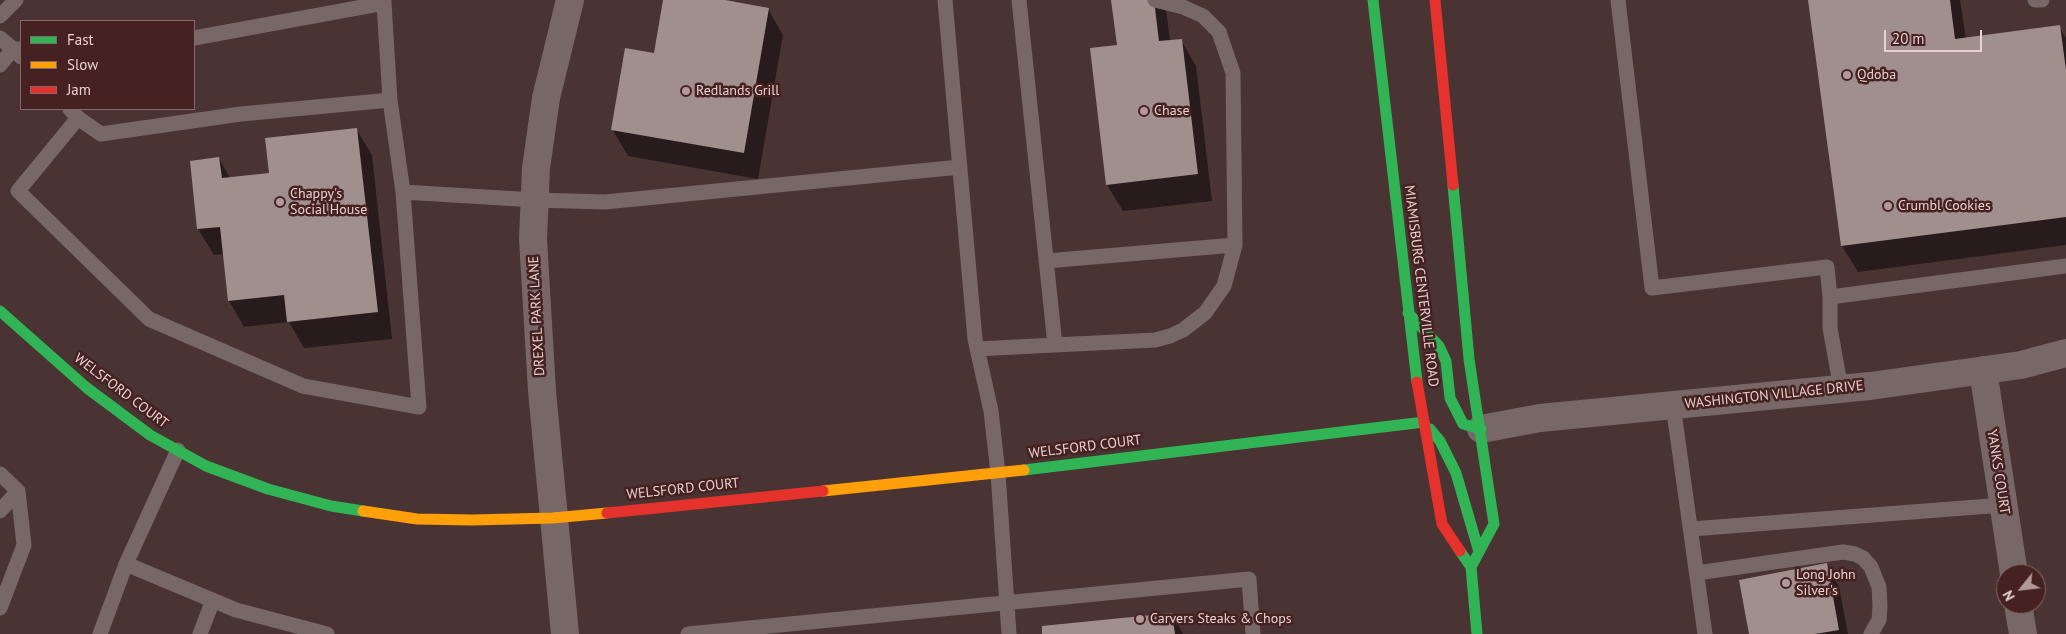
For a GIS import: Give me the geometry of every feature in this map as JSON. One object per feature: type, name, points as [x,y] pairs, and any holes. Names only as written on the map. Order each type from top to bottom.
[{"type":"main road","name":"MIAMISBURG CENTERVILLE ROAD","points":[[1373,0],[1414,366],[1442,524],[1471,567],[1477,634]]},
{"type":"main road","points":[[1436,0],[1469,359],[1494,524],[1471,567]]},
{"type":"main road","name":"WELSFORD COURT","points":[[0,311],[87,388],[150,435],[206,466],[268,489],[330,506],[417,519],[553,518],[998,473],[1424,422]]},
{"type":"main road","points":[[1408,313],[1438,346],[1446,361],[1450,398],[1463,424],[1480,429]]},
{"type":"main road","points":[[1424,422],[1440,441],[1453,466],[1479,552]]},
{"type":"street","name":"DREXEL PARK LANE","points":[[565,634],[542,391],[533,239],[536,168],[546,98],[570,0]]},
{"type":"street","name":"WASHINGTON VILLAGE DRIVE","points":[[1480,429],[1540,418],[1840,389],[2022,365],[2066,353]]},
{"type":"street","name":"YANKS COURT","points":[[1983,370],[2012,564]]},
{"type":"street","points":[[2020,614],[2023,634]]},
{"type":"lane","points":[[0,16],[16,0]]},
{"type":"lane","points":[[945,0],[975,339],[991,411],[998,473],[1009,634]]},
{"type":"lane","points":[[1019,0],[1054,345]]},
{"type":"lane","points":[[977,349],[1155,340],[1183,330],[1205,313],[1224,286],[1235,246],[1233,73],[1219,32],[1203,16],[1182,7],[1155,0]]},
{"type":"lane","points":[[1618,0],[1652,288],[1827,267],[1830,296],[1830,328],[1840,389]]},
{"type":"lane","points":[[2035,0],[2042,0]]},
{"type":"lane","points":[[195,38],[384,2],[390,100],[403,192],[419,407],[303,386],[149,320],[18,191],[74,114],[102,134],[241,114],[390,100]]},
{"type":"lane","points":[[0,38],[19,52],[0,65]]},
{"type":"lane","points":[[403,192],[605,202],[960,167]]},
{"type":"lane","points":[[1046,261],[1235,246]]},
{"type":"lane","points":[[1830,296],[2066,266]]},
{"type":"lane","points":[[1673,405],[1705,634]]},
{"type":"lane","points":[[100,634],[126,564],[178,450]]},
{"type":"lane","points":[[0,474],[18,491],[24,545],[0,608]]},
{"type":"lane","points":[[0,511],[18,491]]},
{"type":"lane","points":[[1690,530],[2003,505]]},
{"type":"lane","points":[[1696,573],[1843,552],[1855,554],[1863,558],[1871,566],[1878,587],[1879,620],[1871,634]]},
{"type":"lane","points":[[126,564],[236,610],[299,630],[327,634]]},
{"type":"lane","points":[[688,634],[1249,579],[1253,634]]},
{"type":"lane","points":[[200,634],[213,600]]},
{"type":"building","name":"Redlands Grill","points":[[663,0],[725,0],[769,8],[744,153],[611,130],[625,48],[654,53]]},
{"type":"building","name":"Chase","points":[[1111,0],[1154,0],[1159,41],[1182,39],[1198,174],[1106,185],[1090,48],[1117,45]]},
{"type":"building","points":[[1808,0],[1950,0],[1955,39],[2060,25],[2066,70],[2066,217],[1841,246]]},
{"type":"building","name":"Chappy's Social House","points":[[357,128],[378,312],[287,322],[284,295],[228,301],[220,227],[197,229],[190,161],[219,157],[222,178],[269,173],[265,138]]},
{"type":"building","points":[[1827,563],[1839,630],[1815,634],[1749,634],[1739,580]]},
{"type":"building","name":"Carvers Steaks & Chops","points":[[1172,613],[1175,634],[1042,634],[1042,626]]},
{"type":"traffic: fast","points":[[1373,0],[1417,382]]},
{"type":"traffic: fast","points":[[1453,185],[1469,359],[1494,524],[1471,567]]},
{"type":"traffic: fast","points":[[0,311],[87,388],[150,435],[206,466],[268,489],[331,506],[363,511]]},
{"type":"traffic: fast","points":[[1408,313],[1439,346],[1446,361],[1450,398],[1463,424],[1481,429]]},
{"type":"traffic: fast","points":[[1024,470],[1424,422]]},
{"type":"traffic: fast","points":[[1430,429],[1440,441],[1456,473],[1479,552]]},
{"type":"traffic: fast","points":[[1460,551],[1471,567],[1477,634]]},
{"type":"traffic: slow","points":[[823,491],[1024,470]]},
{"type":"traffic: slow","points":[[363,511],[417,519],[472,520],[553,518],[607,513]]},
{"type":"traffic: jam","points":[[1435,0],[1453,185]]},
{"type":"traffic: jam","points":[[1417,382],[1442,524],[1460,551]]},
{"type":"traffic: jam","points":[[607,513],[823,491]]},
{"type":"place","name":"Qdoba","points":[[1847,75]]},
{"type":"place","name":"Redlands Grill","points":[[686,91]]},
{"type":"place","name":"Chase","points":[[1144,111]]},
{"type":"place","name":"Chappy's Social House","points":[[280,202]]},
{"type":"place","name":"Crumbl Cookies","points":[[1888,206]]},
{"type":"place","name":"Long John Silver's","points":[[1786,583]]},
{"type":"place","name":"Carvers Steaks & Chops","points":[[1140,619]]}]
